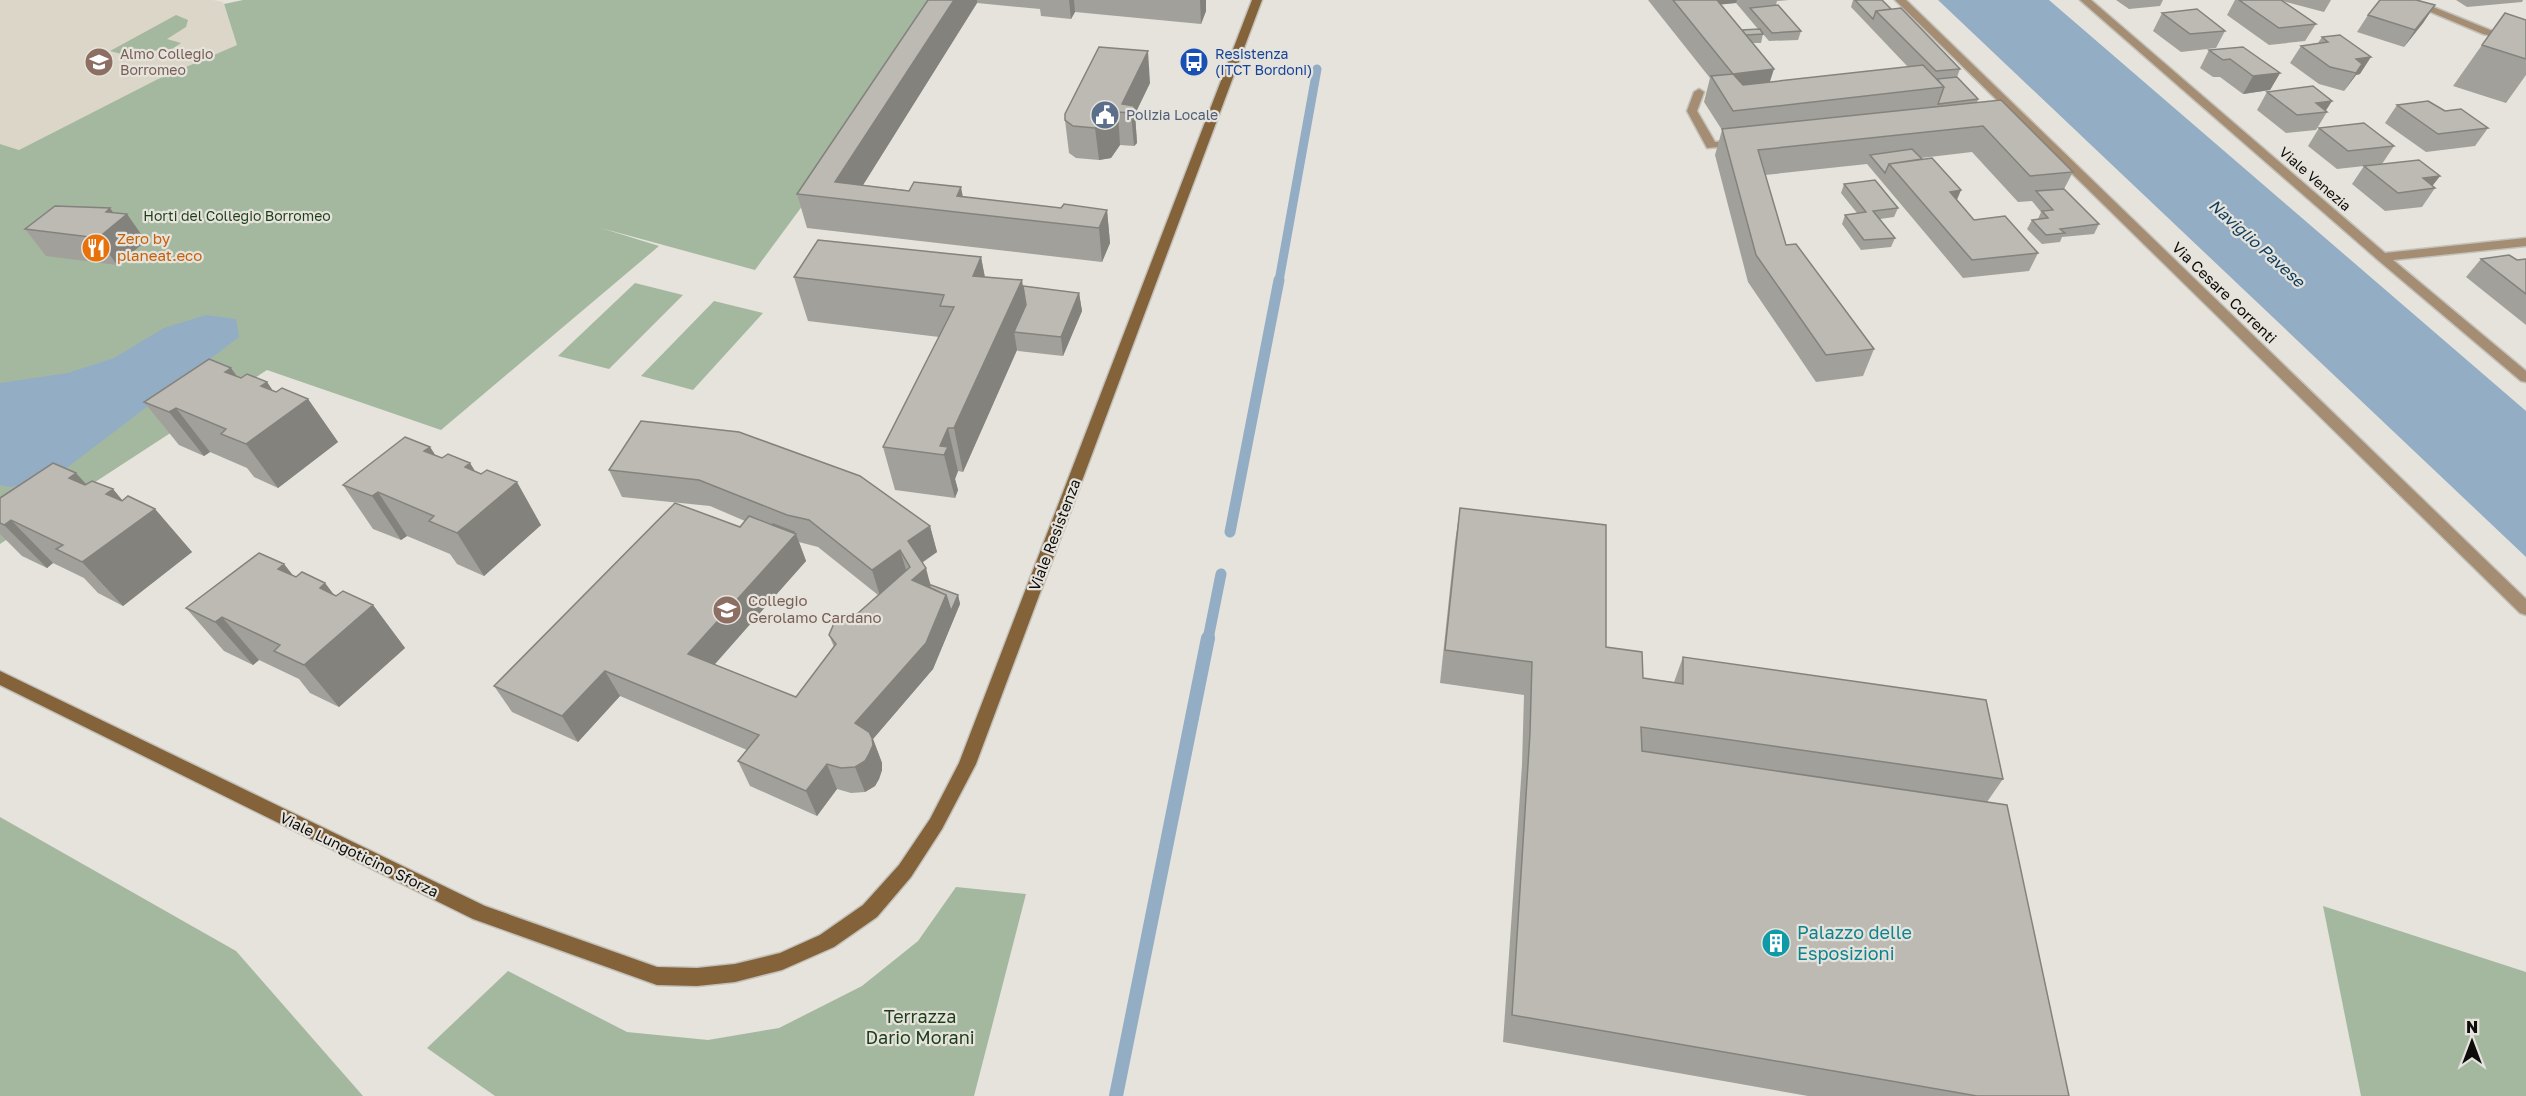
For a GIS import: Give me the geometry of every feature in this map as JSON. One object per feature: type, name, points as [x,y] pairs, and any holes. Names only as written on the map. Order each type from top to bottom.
[{"type":"main road","name":"Viale Resistenza","points":[[735,973],[782,961],[827,941],[870,911],[905,871],[936,824],[967,764],[1257,0]]},
{"type":"main road","name":"Viale Lungoticino Sforza","points":[[0,678],[480,913],[657,976],[697,977],[735,973]]},
{"type":"street","name":"Via Cesare Correnti","points":[[1900,0],[2010,113],[2526,609]]},
{"type":"street","name":"Viale Venezia","points":[[2085,0],[2382,258],[2526,378]]},
{"type":"street","points":[[2407,0],[2487,32],[2526,41]]},
{"type":"street","points":[[1699,92],[1692,111],[1711,146],[1746,142]]},
{"type":"street","points":[[2382,258],[2526,242]]},
{"type":"shaded area","name":"Almo Collegio Borromeo","points":[[0,0],[213,0],[223,2],[237,45],[158,79],[19,150],[0,144]]},
{"type":"green space","name":"Horti del Collegio Borromeo","points":[[243,0],[944,0],[803,205],[755,270],[601,228],[659,246],[441,430],[267,370],[0,544],[0,144],[19,150],[158,79],[237,45],[224,4]]},
{"type":"green space","points":[[176,15],[188,20],[186,27],[167,39],[181,43],[172,49],[160,49],[137,58],[110,51]]},
{"type":"green space","points":[[635,283],[683,295],[609,369],[558,356]]},
{"type":"green space","points":[[714,301],[763,313],[693,390],[641,376]]},
{"type":"green space","points":[[0,817],[236,951],[363,1096],[0,1096]]},
{"type":"green space","name":"Terrazza Dario Morani","points":[[956,887],[1026,894],[974,1096],[495,1096],[427,1048],[508,971],[627,1032],[708,1040],[779,1028],[862,986],[918,941]]},
{"type":"green space","points":[[2323,906],[2526,972],[2526,1096],[2361,1096]]},
{"type":"water","name":"Naviglio Pavese","points":[[1938,0],[2049,0],[2526,411],[2526,557]]},
{"type":"water","points":[[206,315],[236,319],[239,337],[48,482],[10,487],[0,485],[0,383],[68,373],[114,358],[164,328]]},
{"type":"building","points":[[928,0],[954,0],[835,182],[909,191],[914,182],[961,187],[957,196],[1061,208],[1064,204],[1107,210],[1099,228],[797,194]]},
{"type":"building","points":[[1673,0],[1717,0],[1774,69],[1733,74]]},
{"type":"building","points":[[1855,0],[1882,0],[1891,9],[1876,11],[1873,19]]},
{"type":"building","points":[[2239,0],[2281,0],[2316,24],[2279,28]]},
{"type":"building","points":[[2380,0],[2416,0],[2435,5],[2415,30],[2368,15]]},
{"type":"building","points":[[1778,5],[1801,31],[1772,33],[1750,8]]},
{"type":"building","points":[[1901,8],[1960,69],[1936,71],[1876,11]]},
{"type":"building","points":[[2197,9],[2225,31],[2190,34],[2162,13]]},
{"type":"building","points":[[2505,13],[2526,20],[2526,59],[2482,45]]},
{"type":"building","points":[[1760,29],[1763,34],[1746,35],[1742,30]]},
{"type":"building","points":[[2340,35],[2371,57],[2356,59],[2362,64],[2356,73],[2330,67],[2301,46],[2328,42],[2322,37]]},
{"type":"building","points":[[1099,47],[1148,51],[1122,104],[1134,106],[1135,110],[1131,113],[1118,112],[1108,125],[1095,128],[1073,126],[1065,120],[1065,114]]},
{"type":"building","points":[[2243,47],[2280,73],[2253,76],[2230,59],[2223,60],[2209,50]]},
{"type":"building","points":[[1923,65],[1944,87],[1733,111],[1711,76],[1733,74],[1743,85]]},
{"type":"building","points":[[1957,77],[1978,99],[1938,104],[1944,87],[1937,79]]},
{"type":"building","points":[[2313,86],[2332,101],[2316,103],[2327,112],[2297,115],[2267,92]]},
{"type":"building","points":[[2001,100],[2073,172],[2030,176],[1983,126],[1758,150],[1786,245],[1796,244],[1874,349],[1826,355],[1756,255],[1722,129]]},
{"type":"building","points":[[2428,101],[2445,111],[2461,109],[2488,128],[2438,134],[2397,105]]},
{"type":"building","points":[[2364,123],[2394,146],[2348,151],[2319,128]]},
{"type":"building","points":[[1912,149],[1922,159],[1889,164],[1885,173],[1870,155]]},
{"type":"building","points":[[1932,158],[1961,190],[1950,192],[1974,220],[2005,216],[2038,253],[1972,260],[1889,164]]},
{"type":"building","points":[[2419,160],[2440,176],[2423,178],[2435,188],[2398,193],[2364,166]]},
{"type":"building","points":[[1875,180],[1898,208],[1873,211],[1895,238],[1864,240],[1845,215],[1866,212],[1844,184]]},
{"type":"building","points":[[2064,189],[2099,224],[2060,229],[2065,233],[2046,235],[2032,220],[2048,218],[2042,211],[2053,210],[2036,191]]},
{"type":"building","points":[[55,206],[110,208],[106,212],[127,214],[98,238],[25,229]]},
{"type":"building","points":[[818,240],[981,257],[973,276],[1022,280],[954,428],[948,428],[940,446],[948,447],[944,455],[883,447],[954,307],[940,306],[944,295],[794,277]]},
{"type":"building","points":[[2509,255],[2517,260],[2526,259],[2526,294],[2481,259]]},
{"type":"building","points":[[1023,286],[1079,293],[1061,337],[1014,332],[1026,305]]},
{"type":"building","points":[[209,359],[231,368],[225,372],[241,378],[247,374],[267,382],[261,386],[276,392],[282,388],[308,399],[246,444],[221,434],[226,429],[176,408],[169,412],[144,402]]},
{"type":"building","points":[[641,421],[739,432],[860,476],[930,526],[908,541],[926,568],[912,580],[946,595],[926,643],[855,723],[869,732],[872,738],[873,745],[865,761],[855,767],[841,768],[827,764],[806,791],[738,761],[759,735],[605,671],[562,716],[494,686],[675,503],[740,527],[749,516],[796,534],[688,654],[796,697],[836,644],[829,635],[835,621],[847,614],[857,614],[910,567],[900,550],[872,570],[809,520],[787,515],[699,480],[609,470]]},
{"type":"building","points":[[405,437],[430,447],[424,451],[442,458],[448,454],[470,463],[465,467],[481,474],[487,470],[517,482],[457,533],[429,521],[434,516],[378,492],[372,496],[343,485]]},
{"type":"building","points":[[53,463],[76,473],[69,478],[85,485],[92,481],[113,489],[106,494],[122,501],[128,496],[155,509],[82,562],[56,549],[63,545],[11,520],[4,525],[0,523],[0,498]]},
{"type":"building","points":[[1460,508],[1606,525],[1606,647],[1642,652],[1643,678],[1683,684],[1683,657],[1986,700],[2003,779],[1641,727],[1642,751],[2007,805],[2069,1096],[1977,1096],[1512,1015],[1530,733],[1532,662],[1445,650]]},
{"type":"building","points":[[773,524],[794,532],[772,525]]},
{"type":"building","points":[[259,553],[284,564],[278,569],[296,577],[302,572],[325,583],[320,588],[336,596],[343,591],[373,605],[304,665],[274,651],[280,645],[222,617],[215,622],[186,608]]},
{"type":"building","points":[[931,585],[958,595],[951,611],[946,595],[929,587]]},
{"type":"waterway","points":[[1279,281],[1317,69]]},
{"type":"waterway","points":[[1230,532],[1279,280]]},
{"type":"waterway","points":[[1208,639],[1221,574]]},
{"type":"waterway","points":[[1116,1096],[1208,638]]},
{"type":"place","name":"Almo Collegio Borromeo","points":[[99,62]]},
{"type":"place","name":"Resistenza (ITCT Bordoni)","points":[[1194,62]]},
{"type":"place","name":"Polizia Locale","points":[[1105,115]]},
{"type":"place","name":"Zero by planeat.eco","points":[[96,248]]},
{"type":"place","name":"Collegio Gerolamo Cardano","points":[[727,610]]},
{"type":"place","name":"Palazzo delle Esposizioni","points":[[1776,943]]}]
